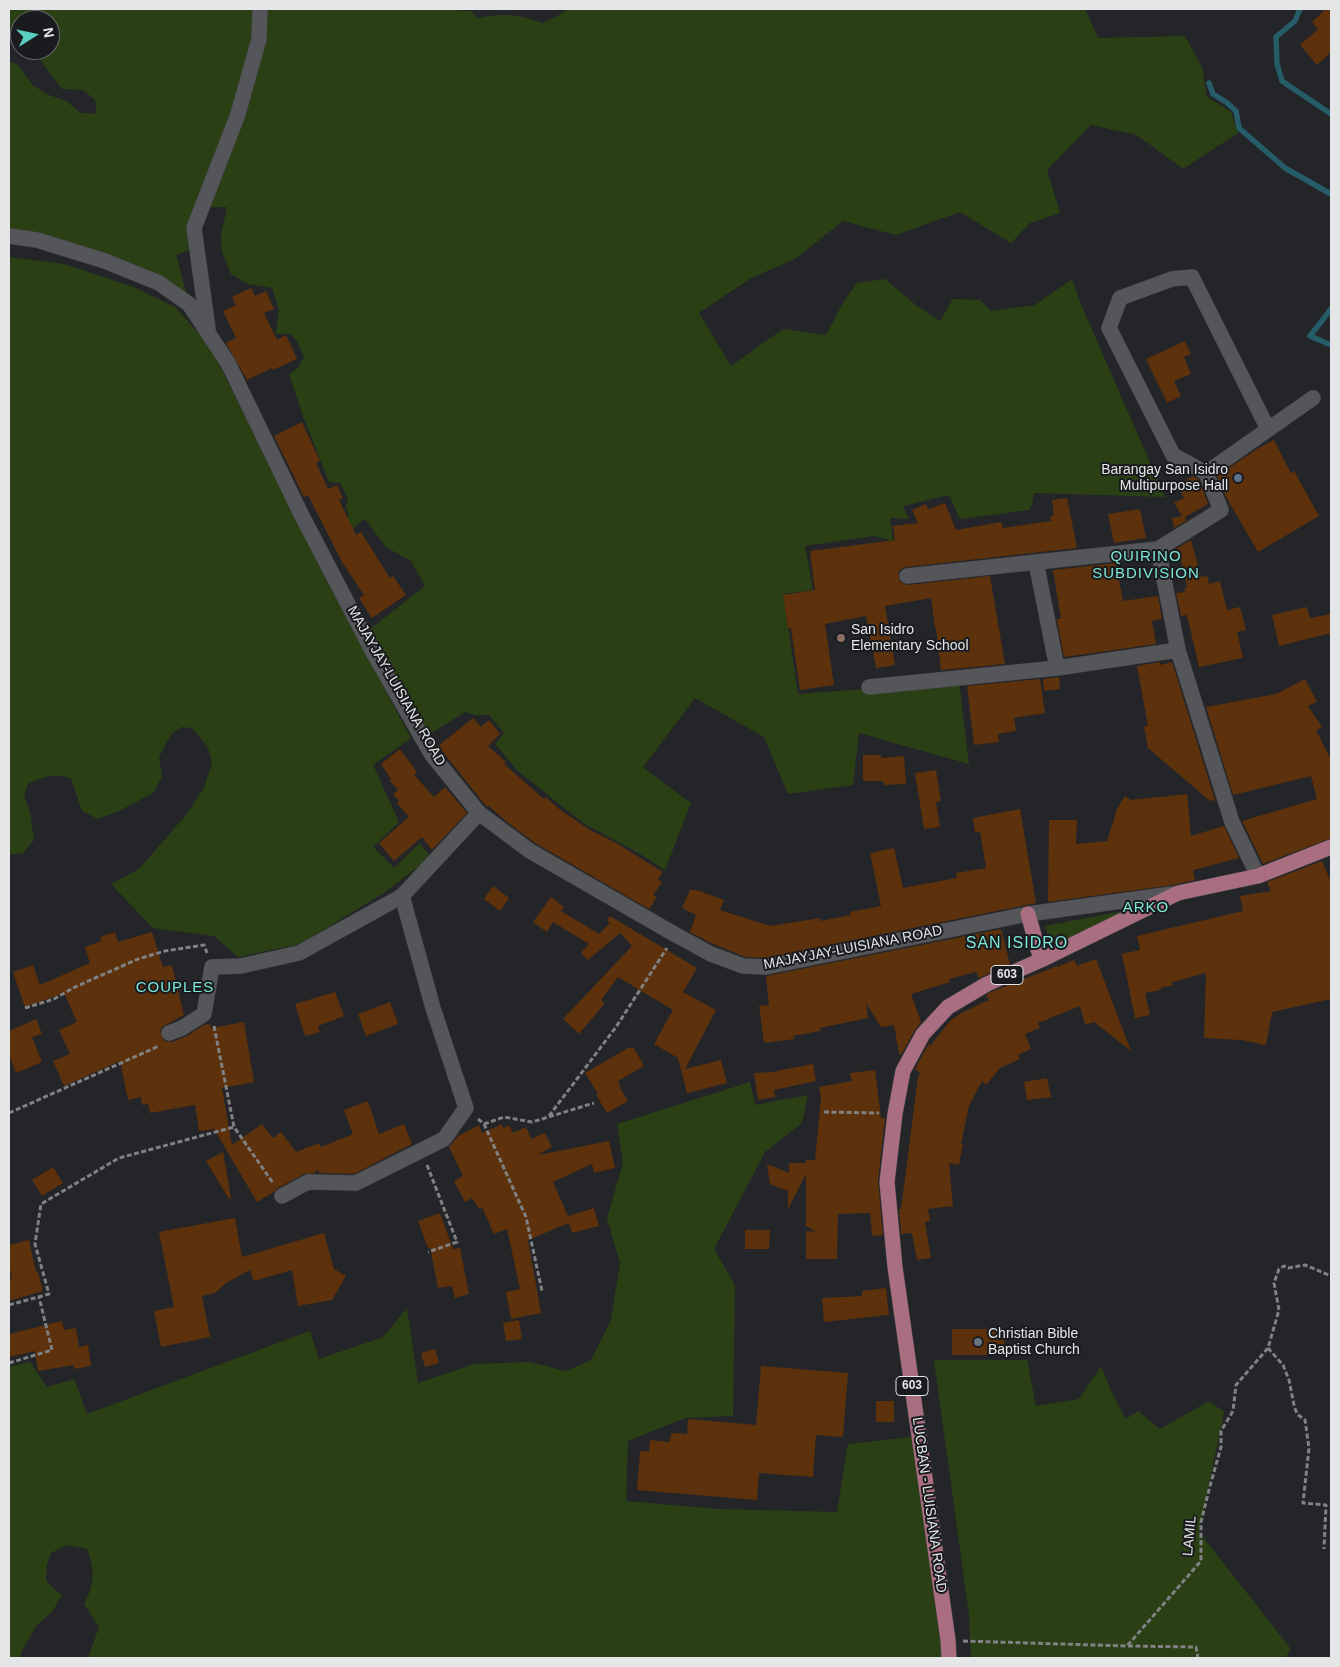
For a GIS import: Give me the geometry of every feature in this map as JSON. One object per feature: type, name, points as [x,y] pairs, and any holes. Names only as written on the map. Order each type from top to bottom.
[{"type":"main road","name":"603","points":[[895,1114],[903,1071],[923,1034],[948,1007],[987,984],[1178,894],[1258,876],[1331,847]]},
{"type":"main road","points":[[1028,914],[1041,960]]},
{"type":"main road","name":"LUCBAN - LUISIANA ROAD","points":[[895,1114],[887,1182],[895,1267],[949,1658]]},
{"type":"street","points":[[208,333],[194,228],[238,114],[259,39],[260,9]]},
{"type":"street","name":"MAJAYJAY-LUISIANA ROAD","points":[[9,236],[37,240],[105,261],[159,283],[189,304],[228,363],[300,512],[374,654],[432,755],[479,813],[530,851],[676,935],[711,954],[743,966],[766,967],[1028,914],[1178,894]]},
{"type":"street","points":[[908,576],[1158,549],[1221,510],[1206,473],[1173,455],[1109,328],[1120,298],[1172,279],[1192,277],[1268,429]]},
{"type":"street","points":[[1206,473],[1313,398]]},
{"type":"street","points":[[1158,549],[1178,650],[1232,822],[1258,876]]},
{"type":"street","points":[[1036,562],[1057,668]]},
{"type":"street","points":[[869,687],[1057,668],[1178,650]]},
{"type":"street","points":[[169,1033],[182,1028],[204,1014],[212,967],[241,966],[299,953],[402,896],[479,813]]},
{"type":"street","points":[[282,1196],[308,1182],[356,1183],[444,1138],[466,1108],[433,1008],[402,896]]},
{"type":"path","points":[[549,1116],[616,1027],[676,935]]},
{"type":"path","points":[[26,1008],[54,999],[75,987],[138,959],[165,951],[204,945],[212,967]]},
{"type":"path","points":[[204,1014],[213,1020],[234,1127],[282,1196]]},
{"type":"path","points":[[9,1113],[170,1040],[169,1033]]},
{"type":"path","points":[[484,1124],[504,1117],[532,1122],[594,1103]]},
{"type":"path","points":[[466,1108],[484,1124],[526,1217],[542,1291]]},
{"type":"path","points":[[824,1112],[895,1114]]},
{"type":"path","points":[[9,1305],[49,1294],[35,1244],[41,1204],[119,1158],[234,1127]]},
{"type":"path","points":[[421,1150],[457,1242],[428,1252]]},
{"type":"path","name":"LAMIL","points":[[1128,1646],[1201,1561],[1201,1522],[1221,1447],[1221,1431],[1233,1411],[1236,1385],[1268,1348],[1278,1310],[1274,1283],[1279,1269],[1284,1266],[1288,1268],[1305,1265],[1331,1276]]},
{"type":"path","points":[[9,1363],[52,1350],[39,1296]]},
{"type":"path","points":[[1268,1348],[1283,1365],[1289,1380],[1297,1414],[1305,1420],[1309,1448],[1303,1503],[1326,1505],[1324,1549]]},
{"type":"path","points":[[948,1640],[1196,1647],[1198,1658]]},
{"type":"green space","points":[[9,9],[459,9],[459,11],[470,11],[478,18],[511,15],[543,23],[567,9],[1085,9],[1098,38],[1185,36],[1202,67],[1207,97],[1231,112],[1238,133],[1183,169],[1137,135],[1091,125],[1047,170],[1060,213],[1030,223],[1011,243],[960,212],[896,235],[843,221],[795,259],[751,278],[699,313],[731,366],[783,329],[826,335],[844,301],[857,283],[885,279],[917,306],[940,321],[953,299],[980,300],[991,311],[1035,305],[1072,279],[1080,302],[1165,497],[1034,493],[1029,510],[960,519],[949,495],[903,506],[909,519],[890,518],[893,541],[875,536],[805,546],[813,590],[783,594],[798,694],[959,682],[969,764],[859,733],[853,785],[788,794],[764,737],[695,698],[643,767],[691,803],[665,870],[642,855],[583,823],[518,771],[495,744],[504,733],[489,715],[475,715],[465,712],[427,736],[369,630],[425,586],[411,561],[386,547],[365,519],[352,529],[345,521],[349,517],[346,505],[348,499],[340,483],[329,482],[289,374],[298,368],[304,357],[297,341],[290,334],[276,334],[279,310],[272,288],[248,284],[231,274],[222,252],[221,236],[227,207],[195,207],[189,250],[176,255],[187,296],[9,235],[9,61],[17,64],[33,85],[46,94],[66,101],[81,113],[97,114],[95,100],[83,90],[62,89],[40,60],[60,60],[60,10],[10,10],[9,36]]},
{"type":"green space","points":[[9,257],[64,264],[136,288],[175,307],[210,346],[329,585],[411,738],[373,765],[399,822],[373,847],[394,868],[420,843],[431,857],[382,894],[300,944],[238,957],[214,936],[153,928],[111,884],[139,869],[186,815],[204,788],[212,763],[208,747],[192,728],[182,727],[171,734],[159,757],[162,777],[153,793],[121,810],[98,819],[82,811],[71,778],[48,776],[28,784],[24,795],[30,812],[34,840],[22,854],[10,854],[9,861]]},
{"type":"green space","points":[[1135,909],[1052,947],[1045,926]]},
{"type":"green space","points":[[750,1082],[755,1105],[808,1095],[802,1123],[765,1152],[714,1249],[735,1285],[733,1416],[685,1418],[628,1441],[626,1501],[718,1509],[837,1512],[848,1444],[921,1436],[948,1658],[88,1658],[99,1627],[84,1604],[92,1583],[91,1564],[87,1549],[67,1545],[51,1553],[47,1565],[46,1580],[62,1595],[52,1612],[37,1625],[21,1652],[21,1658],[9,1658],[9,1367],[30,1362],[47,1387],[74,1379],[87,1414],[310,1331],[319,1359],[383,1337],[407,1308],[418,1383],[474,1364],[529,1362],[566,1371],[591,1360],[611,1320],[620,1263],[607,1218],[623,1163],[617,1124]]},
{"type":"green space","points":[[934,1360],[1027,1360],[1036,1406],[1079,1399],[1101,1366],[1112,1393],[1126,1419],[1138,1411],[1160,1429],[1209,1401],[1224,1412],[1199,1532],[1291,1649],[1285,1658],[971,1658],[969,1615]]},
{"type":"building","points":[[1326,9],[1331,9],[1331,52],[1317,65],[1300,45],[1318,29],[1312,22]]},
{"type":"building","points":[[251,288],[255,296],[266,291],[274,309],[264,313],[277,340],[286,335],[297,359],[247,380],[226,343],[236,338],[223,311],[236,305],[232,297]]},
{"type":"building","points":[[1185,341],[1191,354],[1184,357],[1191,374],[1174,381],[1181,396],[1167,403],[1146,359]]},
{"type":"building","points":[[302,422],[320,461],[316,463],[328,489],[337,485],[343,498],[339,500],[356,535],[361,532],[390,578],[393,576],[406,595],[372,618],[359,598],[364,595],[342,562],[308,495],[304,497],[274,436]]},
{"type":"building","points":[[1274,440],[1291,473],[1294,471],[1319,516],[1258,552],[1225,495],[1217,476]]},
{"type":"building","points":[[1193,476],[1199,480],[1208,504],[1185,517],[1186,521],[1174,528],[1172,518],[1182,516],[1174,503],[1184,498],[1177,485]]},
{"type":"building","points":[[1067,498],[1077,548],[906,567],[898,573],[900,582],[908,585],[990,576],[1005,664],[941,670],[931,598],[885,606],[895,665],[876,668],[866,616],[825,624],[834,685],[800,690],[791,628],[788,628],[783,595],[815,590],[810,551],[895,540],[893,526],[918,523],[912,510],[926,504],[928,509],[945,503],[956,530],[1001,522],[1003,528],[1051,521],[1050,516],[1054,515],[1052,500]]},
{"type":"building","points":[[1140,509],[1146,538],[1114,543],[1108,514]]},
{"type":"building","points":[[1191,540],[1201,577],[1207,576],[1209,584],[1220,581],[1227,610],[1240,607],[1246,630],[1237,632],[1243,658],[1199,667],[1187,615],[1181,616],[1176,593],[1185,592],[1184,589],[1187,588],[1181,559],[1176,560],[1174,550]]},
{"type":"building","points":[[1116,563],[1123,601],[1158,596],[1162,619],[1152,621],[1156,644],[1064,657],[1057,619],[1061,619],[1053,570]]},
{"type":"building","points":[[1307,607],[1310,618],[1331,614],[1331,633],[1279,646],[1272,615]]},
{"type":"building","points":[[1160,662],[1160,665],[1172,662],[1215,800],[1210,801],[1148,748],[1144,726],[1148,726],[1137,666]]},
{"type":"building","points":[[1059,677],[1060,689],[1044,691],[1043,679]]},
{"type":"building","points":[[1040,679],[1045,713],[1014,718],[1016,731],[998,734],[999,742],[974,745],[967,686]]},
{"type":"building","points":[[1305,679],[1317,702],[1308,706],[1322,727],[1316,730],[1331,760],[1331,838],[1263,864],[1242,821],[1317,799],[1311,776],[1233,795],[1206,707],[1276,694]]},
{"type":"building","points":[[473,718],[481,727],[489,720],[500,734],[488,746],[506,762],[504,764],[544,799],[546,797],[559,809],[590,830],[616,843],[663,872],[658,879],[662,882],[653,895],[657,897],[649,909],[535,843],[489,806],[486,806],[438,746]]},
{"type":"building","points":[[400,749],[417,772],[414,775],[434,797],[445,787],[467,813],[432,850],[422,837],[394,861],[379,843],[409,817],[397,803],[399,801],[393,794],[398,790],[389,780],[391,779],[381,764]]},
{"type":"building","points":[[863,755],[881,755],[881,758],[904,756],[906,784],[884,785],[883,781],[863,781]]},
{"type":"building","points":[[936,770],[941,801],[936,802],[940,827],[924,829],[915,773]]},
{"type":"building","points":[[1187,794],[1191,836],[1224,826],[1239,858],[1193,870],[1195,880],[1173,885],[1048,902],[1049,820],[1077,820],[1076,844],[1107,841],[1115,812],[1125,796],[1131,800]]},
{"type":"building","points":[[1020,809],[1036,903],[765,958],[745,957],[690,932],[696,915],[682,908],[690,890],[696,890],[724,900],[720,910],[770,926],[820,918],[820,921],[851,915],[850,912],[881,906],[870,853],[894,848],[903,888],[957,878],[956,873],[986,868],[980,832],[975,832],[973,818]]},
{"type":"building","points":[[1322,861],[1331,882],[1331,999],[1272,1012],[1266,1045],[1241,1040],[1204,1038],[1206,973],[1172,982],[1173,985],[1161,988],[1161,990],[1145,993],[1150,1015],[1135,1018],[1122,954],[1140,950],[1137,936],[1243,911],[1240,896],[1271,891],[1267,882]]},
{"type":"building","points":[[493,886],[509,898],[500,911],[484,899]]},
{"type":"building","points":[[551,897],[564,907],[561,911],[599,934],[610,923],[607,920],[610,916],[697,968],[683,992],[716,1010],[685,1069],[721,1060],[727,1083],[687,1093],[678,1058],[654,1044],[673,1010],[618,977],[601,1000],[605,1003],[579,1034],[563,1019],[632,946],[620,933],[588,960],[581,953],[589,944],[553,922],[547,932],[533,922]]},
{"type":"building","points":[[1001,929],[1010,964],[979,978],[976,972],[949,979],[950,982],[911,994],[921,1022],[901,1055],[894,1025],[881,1027],[866,1003],[868,1018],[820,1028],[820,1031],[793,1036],[794,1039],[764,1043],[759,1006],[769,1005],[766,976]]},
{"type":"building","points":[[115,932],[118,942],[152,932],[163,967],[172,965],[184,1015],[162,1027],[160,1032],[164,1041],[172,1042],[187,1036],[204,1025],[210,1024],[211,1028],[244,1022],[254,1082],[222,1088],[232,1145],[262,1124],[273,1138],[281,1132],[296,1152],[319,1143],[321,1147],[353,1134],[344,1110],[368,1101],[379,1134],[404,1124],[412,1144],[354,1174],[319,1173],[318,1170],[314,1173],[304,1174],[257,1202],[214,1129],[199,1131],[195,1105],[150,1113],[148,1104],[142,1105],[141,1097],[128,1100],[120,1061],[64,1086],[53,1061],[70,1054],[59,1030],[77,1022],[64,993],[25,1007],[13,972],[33,965],[40,985],[90,963],[85,947],[101,941],[100,937]]},
{"type":"building","points":[[1096,959],[1131,1051],[1094,1022],[1085,1025],[1080,1006],[1038,1023],[1040,1028],[1025,1034],[1031,1049],[1018,1055],[1020,1059],[1000,1068],[986,1085],[982,1081],[969,1106],[961,1144],[963,1144],[959,1165],[949,1163],[953,1206],[928,1209],[930,1221],[925,1222],[931,1258],[917,1260],[912,1233],[901,1234],[899,1209],[901,1209],[920,1073],[915,1069],[929,1043],[930,1046],[950,1021],[961,1013],[989,1000],[986,995],[991,992],[1074,960],[1077,966]]},
{"type":"building","points":[[335,992],[344,1016],[318,1026],[320,1032],[305,1036],[295,1004]]},
{"type":"building","points":[[390,1002],[398,1024],[366,1036],[358,1014]]},
{"type":"building","points":[[36,1019],[42,1034],[32,1037],[42,1062],[16,1073],[9,1054],[9,1031]]},
{"type":"building","points":[[628,1048],[634,1048],[644,1066],[618,1081],[628,1101],[607,1113],[585,1073]]},
{"type":"building","points":[[813,1064],[816,1081],[774,1090],[775,1097],[758,1100],[754,1073],[772,1072]]},
{"type":"building","points":[[875,1070],[881,1118],[885,1118],[878,1181],[883,1235],[872,1236],[870,1213],[838,1214],[837,1259],[806,1259],[806,1231],[816,1232],[806,1226],[806,1174],[788,1209],[788,1191],[770,1184],[767,1164],[789,1173],[789,1163],[806,1163],[806,1160],[815,1160],[821,1099],[819,1087],[852,1081],[850,1073]]},
{"type":"building","points":[[1047,1078],[1051,1097],[1027,1100],[1024,1082]]},
{"type":"building","points":[[502,1124],[503,1128],[509,1125],[513,1133],[526,1127],[531,1139],[545,1133],[552,1147],[538,1155],[609,1141],[615,1168],[594,1173],[592,1164],[553,1182],[568,1216],[594,1208],[599,1226],[572,1233],[569,1223],[528,1240],[541,1313],[511,1319],[506,1292],[520,1289],[507,1229],[494,1234],[482,1207],[479,1209],[472,1198],[465,1202],[454,1181],[463,1176],[449,1147],[458,1136],[479,1125],[482,1133]]},
{"type":"building","points":[[223,1152],[231,1198],[229,1199],[206,1161]]},
{"type":"building","points":[[53,1167],[63,1183],[42,1196],[32,1180]]},
{"type":"building","points":[[440,1213],[453,1249],[460,1248],[469,1294],[455,1298],[452,1286],[438,1288],[430,1247],[428,1248],[418,1221]]},
{"type":"building","points":[[235,1218],[242,1257],[324,1233],[334,1269],[346,1276],[332,1300],[298,1306],[292,1270],[254,1281],[250,1270],[226,1283],[215,1293],[202,1296],[210,1337],[161,1347],[154,1311],[174,1307],[159,1232]]},
{"type":"building","points":[[745,1230],[770,1230],[769,1249],[745,1249]]},
{"type":"building","points":[[29,1240],[36,1272],[38,1272],[43,1291],[9,1301],[9,1280],[12,1279],[9,1266],[9,1245]]},
{"type":"building","points":[[886,1288],[889,1315],[824,1322],[822,1298],[862,1296],[862,1291]]},
{"type":"building","points":[[519,1320],[522,1339],[506,1341],[503,1323]]},
{"type":"building","points":[[62,1321],[64,1330],[76,1328],[79,1347],[88,1345],[91,1366],[74,1369],[74,1365],[38,1371],[35,1351],[9,1357],[9,1334]]},
{"type":"building","name":"Christian Bible Baptist Church","points":[[952,1329],[1004,1329],[1005,1355],[952,1355]]},
{"type":"building","points":[[435,1349],[439,1363],[425,1367],[421,1353]]},
{"type":"building","points":[[761,1366],[848,1373],[843,1437],[816,1435],[813,1477],[759,1473],[757,1500],[637,1490],[640,1451],[649,1452],[650,1440],[670,1442],[671,1433],[687,1434],[688,1419],[756,1425]]},
{"type":"building","points":[[876,1401],[894,1401],[894,1422],[876,1422]]},
{"type":"waterway","points":[[1300,9],[1295,21],[1276,37],[1277,64],[1282,81],[1331,114]]},
{"type":"waterway","points":[[1209,83],[1213,94],[1236,111],[1239,128],[1285,168],[1331,194]]},
{"type":"waterway","points":[[1331,309],[1310,336],[1331,345]]},
{"type":"place","name":"Barangay San Isidro Multipurpose Hall","points":[[1238,478]]},
{"type":"place","name":"San Isidro Elementary School","points":[[841,638]]},
{"type":"place","name":"Christian Bible Baptist Church","points":[[978,1342]]},
{"type":"district","name":"QUIRINO SUBDIVISION","points":[[1146,566]]},
{"type":"district","name":"ARKO","points":[[1146,908]]},
{"type":"district","name":"SAN ISIDRO","points":[[1017,944]]},
{"type":"district","name":"COUPLES","points":[[175,988]]}]
